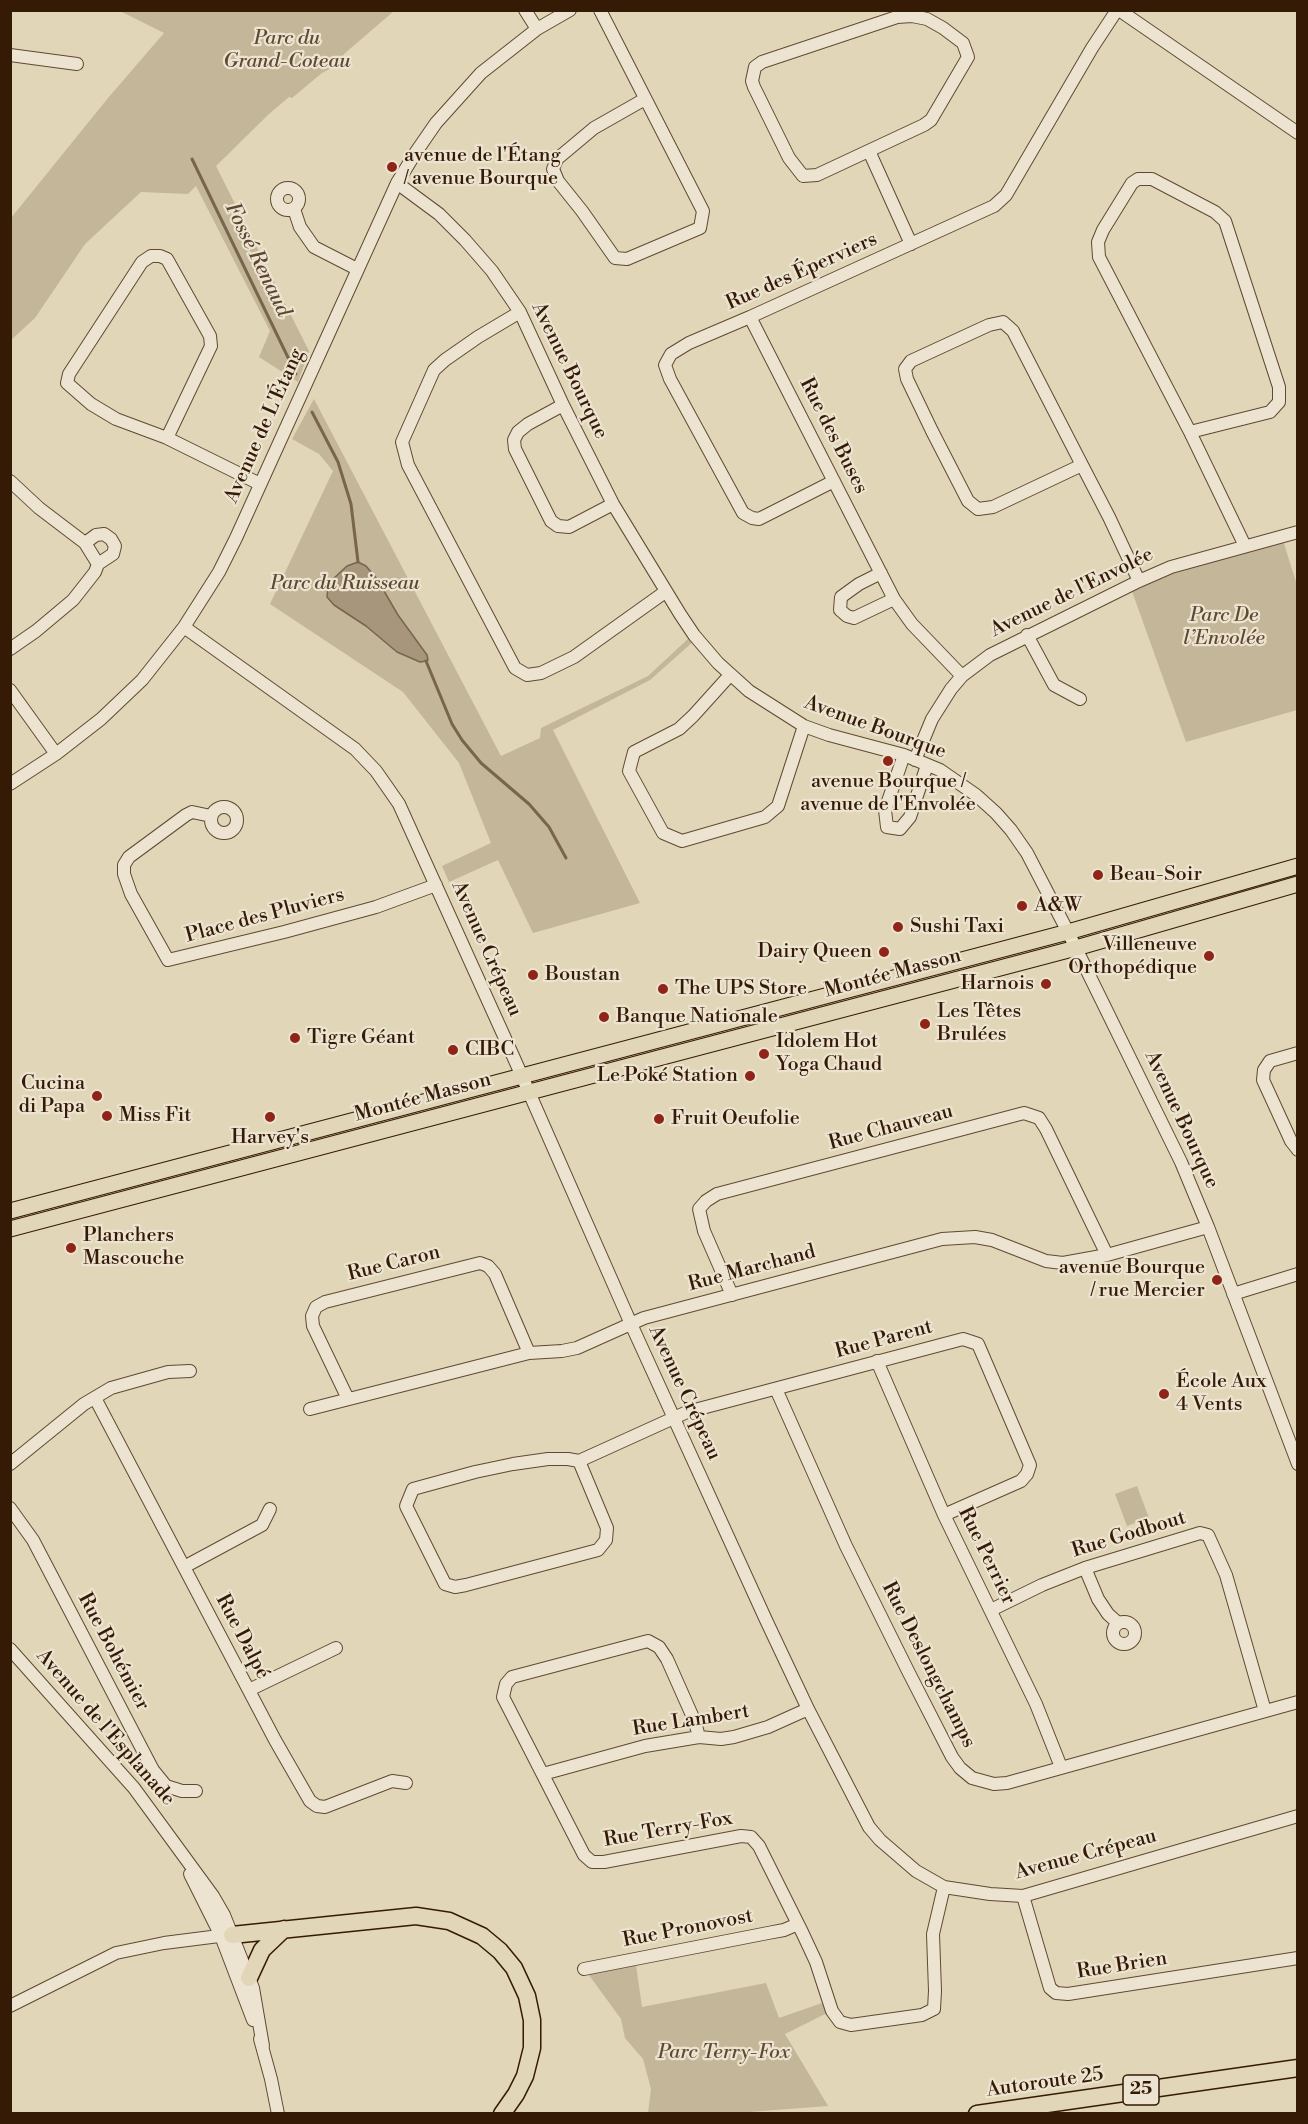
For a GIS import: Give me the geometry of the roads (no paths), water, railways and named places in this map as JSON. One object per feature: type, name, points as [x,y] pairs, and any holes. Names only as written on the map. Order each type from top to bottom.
[{"type":"highway","points":[[226,1935],[398,1917],[445,1920],[477,1933],[509,1961],[524,1988],[531,2011],[533,2032],[525,2076],[514,2098],[502,2114]]},
{"type":"highway","points":[[249,1978],[260,1953],[284,1929]]},
{"type":"highway","name":"Autoroute 25","points":[[977,2114],[1298,2068]]},
{"type":"main road","name":"Montée Masson","points":[[10,1229],[528,1092],[1298,866]]},
{"type":"main road","name":"Montée Masson","points":[[10,1210],[239,1152],[522,1076],[1076,948],[1298,884]]},
{"type":"street","points":[[525,10],[537,29]]},
{"type":"street","name":"Avenue de L'Étang","points":[[10,784],[57,754],[97,723],[142,680],[184,627],[219,572],[397,183],[416,152],[436,123],[469,85],[496,60],[537,29],[570,10]]},
{"type":"street","points":[[600,10],[703,212],[700,228],[627,259],[615,258],[558,181],[553,169],[557,159],[594,128],[645,99]]},
{"type":"street","points":[[1118,10],[1297,133]]},
{"type":"street","name":"Rue des Éperviers","points":[[834,481],[759,519],[743,513],[669,379],[665,365],[671,354],[690,343],[994,206],[1006,195],[1092,48],[1118,10]]},
{"type":"street","points":[[912,16],[927,19],[963,43],[968,57],[931,120],[869,151],[817,175],[803,176],[789,158],[752,81],[755,67],[762,62],[897,17],[912,16]]},
{"type":"street","points":[[10,55],[77,64]]},
{"type":"street","points":[[869,151],[911,244]]},
{"type":"street","points":[[1190,432],[1270,412],[1279,402],[1279,387],[1226,221],[1215,212],[1152,179],[1138,179],[1132,183],[1103,230],[1098,242],[1099,257],[1190,432],[1245,546]]},
{"type":"street","name":"Avenue Bourque","points":[[397,183],[439,214],[465,240],[492,272],[520,312],[563,405],[613,504],[665,592],[694,635],[730,675],[774,708],[804,726],[909,757],[940,770],[976,795],[1004,821],[1027,853],[1171,1141],[1208,1227],[1298,1464]]},
{"type":"street","points":[[294,209],[300,227],[314,247],[357,269]]},
{"type":"street","points":[[167,438],[211,346],[210,336],[166,259],[151,256],[142,262],[69,374],[67,382],[91,404],[116,419],[167,438],[260,484]]},
{"type":"street","points":[[520,312],[478,337],[434,370],[402,442],[413,475],[515,668],[527,675],[541,673],[574,657],[665,592]]},
{"type":"street","name":"Rue des Buses","points":[[750,317],[894,599],[912,624],[962,676]]},
{"type":"street","points":[[1082,465],[993,507],[978,509],[968,501],[907,379],[905,369],[911,361],[989,325],[1003,322],[1013,331],[1082,465],[1139,580]]},
{"type":"street","points":[[563,405],[528,424],[518,432],[514,440],[515,450],[550,521],[558,526],[569,527],[613,504]]},
{"type":"street","points":[[10,481],[39,508],[85,543],[98,564]]},
{"type":"street","name":"Avenue de l'Envolée","points":[[927,765],[910,817],[900,829],[887,828],[885,810],[909,757],[932,718],[962,676],[990,655],[1139,580],[1171,567],[1298,532]]},
{"type":"street","points":[[10,649],[73,600],[95,572],[98,564],[113,554],[115,546],[104,534],[96,535],[85,543]]},
{"type":"street","points":[[881,573],[859,584],[841,597],[840,610],[854,618],[894,599]]},
{"type":"street","name":"Avenue Crépeau","points":[[184,627],[342,738],[364,757],[399,804],[631,1324],[808,1709],[869,1827],[880,1840],[916,1871],[944,1887],[1023,1896],[1298,1816]]},
{"type":"street","points":[[1026,636],[1053,686],[1080,699]]},
{"type":"street","points":[[730,675],[679,729],[634,752],[629,771],[663,833],[682,841],[765,817],[778,806],[804,726]]},
{"type":"street","points":[[10,690],[57,754]]},
{"type":"street","name":"Place des Pluviers","points":[[211,816],[192,812],[186,815],[129,857],[124,865],[124,874],[131,894],[168,960],[376,907],[436,885]]},
{"type":"street","points":[[1298,1053],[1270,1061],[1264,1070],[1263,1080],[1287,1133],[1298,1150]]},
{"type":"street","name":"Rue Chauveau","points":[[732,1295],[704,1231],[699,1209],[717,1194],[1024,1113],[1038,1118],[1046,1129],[1107,1255]]},
{"type":"street","name":"Rue Marchand","points":[[310,1409],[529,1353],[578,1348],[644,1318],[942,1239],[975,1237],[992,1240],[1046,1261],[1063,1263],[1107,1255],[1208,1227]]},
{"type":"street","name":"Rue Caron","points":[[348,1399],[313,1326],[312,1316],[316,1307],[325,1302],[480,1263],[489,1266],[495,1274],[529,1353]]},
{"type":"street","points":[[1233,1294],[1298,1274]]},
{"type":"street","name":"Rue Parent","points":[[579,1461],[607,1527],[606,1540],[597,1550],[466,1585],[455,1587],[445,1584],[406,1506],[413,1489],[513,1464],[548,1459],[579,1461],[687,1412],[963,1339],[978,1344],[1030,1465],[1021,1481],[944,1515]]},
{"type":"street","name":"Rue Perrier","points":[[877,1361],[944,1515],[1036,1704],[1061,1767]]},
{"type":"street","points":[[10,1464],[84,1404],[111,1388],[168,1372],[190,1371]]},
{"type":"street","name":"Rue Deslongchamps","points":[[776,1389],[868,1591],[947,1748],[960,1768],[972,1779],[994,1784],[1007,1783],[1298,1702]]},
{"type":"street","name":"Rue Dalpé","points":[[95,1398],[301,1789],[310,1801],[317,1806],[325,1807],[393,1781],[406,1783]]},
{"type":"street","name":"Rue Bohémier","points":[[10,1508],[33,1540],[153,1770],[166,1786],[182,1791],[196,1791]]},
{"type":"street","points":[[184,1567],[262,1525],[270,1509]]},
{"type":"street","name":"Rue Godbout","points":[[991,1610],[1053,1580],[1085,1568],[1200,1533],[1208,1535],[1226,1575],[1265,1711]]},
{"type":"street","points":[[1085,1568],[1098,1599],[1108,1614],[1118,1623]]},
{"type":"street","name":"Rue Terry-Fox","points":[[699,1737],[695,1722],[667,1659],[659,1647],[648,1641],[512,1677],[506,1684],[503,1697],[584,1855],[592,1862],[604,1863],[741,1836],[752,1837],[759,1846],[798,1923],[816,1962],[832,2011],[840,2022],[851,2025],[922,2015],[934,2009],[933,1934],[944,1887]]},
{"type":"street","points":[[249,1690],[336,1648]]},
{"type":"street","name":"Avenue de l'Esplanade","points":[[10,1649],[122,1773],[213,1896],[262,2046]]},
{"type":"street","name":"Rue Lambert","points":[[543,1774],[645,1746],[699,1737],[721,1739],[754,1733],[808,1709]]},
{"type":"street","name":"Rue Brien","points":[[1023,1896],[1050,1988],[1056,1993],[1068,1994],[1298,1958]]},
{"type":"street","name":"Rue Pronovost","points":[[584,1969],[784,1930],[798,1923]]},
{"type":"street","points":[[10,2006],[116,1953],[164,1943],[226,1935]]},
{"type":"street","name":"Avenue de l'Esplanade","points":[[226,1935],[253,1988],[262,2046],[278,2114]]},
{"type":"waterway","name":"Fossé Renaud","points":[[192,159],[296,374]]},
{"type":"waterway","name":"Fossé Renaud","points":[[312,412],[338,462],[351,504],[358,562]]},
{"type":"waterway","name":"Fossé Renaud","points":[[426,661],[452,724],[462,740],[481,763],[529,804],[549,827],[566,858]]},
{"type":"place","name":"avenue de l'Étang / avenue Bourque","points":[[392,167]]},
{"type":"place","name":"avenue Bourque / avenue de l'Envolée","points":[[888,761]]},
{"type":"place","name":"Beau-Soir","points":[[1098,875]]},
{"type":"place","name":"A&W","points":[[1022,906]]},
{"type":"place","name":"Sushi Taxi","points":[[898,927]]},
{"type":"place","name":"Dairy Queen","points":[[884,952]]},
{"type":"place","name":"Villeneuve Orthopédique","points":[[1209,956]]},
{"type":"place","name":"Boustan","points":[[533,975]]},
{"type":"place","name":"Harnois","points":[[1046,984]]},
{"type":"place","name":"The UPS Store","points":[[663,989]]},
{"type":"place","name":"Banque Nationale","points":[[604,1017]]},
{"type":"place","name":"Les Têtes Brulées","points":[[925,1024]]},
{"type":"place","name":"Tigre Géant","points":[[295,1038]]},
{"type":"place","name":"CIBC","points":[[453,1050]]},
{"type":"place","name":"Idolem Hot Yoga Chaud","points":[[764,1054]]},
{"type":"place","name":"Le Poké Station","points":[[750,1076]]},
{"type":"place","name":"Cucina di Papa","points":[[97,1096]]},
{"type":"place","name":"Miss Fit","points":[[107,1116]]},
{"type":"place","name":"Harvey's","points":[[270,1117]]},
{"type":"place","name":"Fruit Oeufolie","points":[[659,1119]]},
{"type":"place","name":"Planchers Mascouche","points":[[71,1248]]},
{"type":"place","name":"avenue Bourque / rue Mercier","points":[[1217,1280]]},
{"type":"place","name":"École Aux 4 Vents","points":[[1164,1394]]},
{"type":"park label","name":"Parc du Grand-Coteau","points":[[287,50]]},
{"type":"park label","name":"Parc du Ruisseau","points":[[345,584]]},
{"type":"park label","name":"Parc De l’Envolée","points":[[1224,628]]},
{"type":"park label","name":"Parc Terry-Fox","points":[[724,2053]]}]
